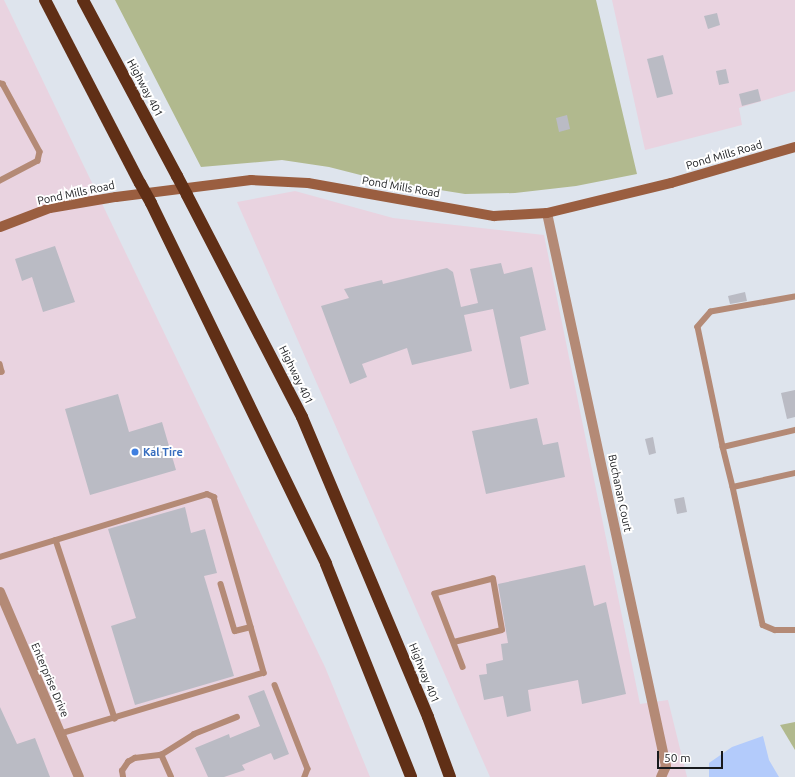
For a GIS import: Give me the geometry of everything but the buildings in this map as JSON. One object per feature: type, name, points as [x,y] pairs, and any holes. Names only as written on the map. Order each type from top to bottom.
[{"type":"highway","points":[[45,0],[151,203],[326,564],[411,777]]},
{"type":"highway","name":"Highway 401","points":[[83,0],[187,195],[302,417],[428,717],[450,777]]},
{"type":"highway","points":[[428,717],[458,777]]},
{"type":"main road","name":"Pond Mills Road","points":[[0,227],[50,208],[116,197],[250,180],[308,183],[494,216],[547,213],[671,183],[795,147]]},
{"type":"street","name":"Buchanan Court","points":[[547,213],[666,766],[661,777]]},
{"type":"street","name":"Enterprise Drive","points":[[0,592],[2,604],[79,777]]},
{"type":"lane","points":[[0,83],[3,84],[40,152],[38,161],[0,180]]},
{"type":"lane","points":[[795,297],[711,312],[698,327],[763,626],[775,630],[795,630]]},
{"type":"lane","points":[[0,364],[2,372],[0,372]]},
{"type":"lane","points":[[723,447],[795,430]]},
{"type":"lane","points":[[733,487],[795,473]]},
{"type":"lane","points":[[0,557],[207,494],[214,497],[264,673],[60,734]]},
{"type":"lane","points":[[56,540],[115,718]]},
{"type":"lane","points":[[454,642],[502,630],[493,579],[435,594],[463,667]]},
{"type":"lane","points":[[221,584],[235,631],[251,627]]},
{"type":"lane","points":[[275,685],[308,769],[305,777]]},
{"type":"lane","points":[[123,777],[122,771],[128,762],[135,758],[162,755],[194,734],[237,717]]},
{"type":"lane","points":[[162,755],[171,777]]},
{"type":"shaded area","points":[[0,0],[4,0],[325,667],[370,777],[0,777]]},
{"type":"shaded area","points":[[612,0],[795,0],[795,91],[739,108],[742,125],[645,150]]},
{"type":"shaded area","points":[[295,191],[393,218],[544,235],[640,704],[668,700],[687,777],[490,777],[237,202]]},
{"type":"green space","points":[[115,0],[596,0],[637,174],[576,186],[515,193],[465,194],[384,181],[329,167],[282,160],[201,167]]},
{"type":"green space","points":[[795,722],[795,750],[780,725]]},
{"type":"water","points":[[763,736],[769,760],[779,777],[709,777],[709,763],[732,747]]},
{"type":"place","name":"Kal Tire","points":[[135,452]]}]
